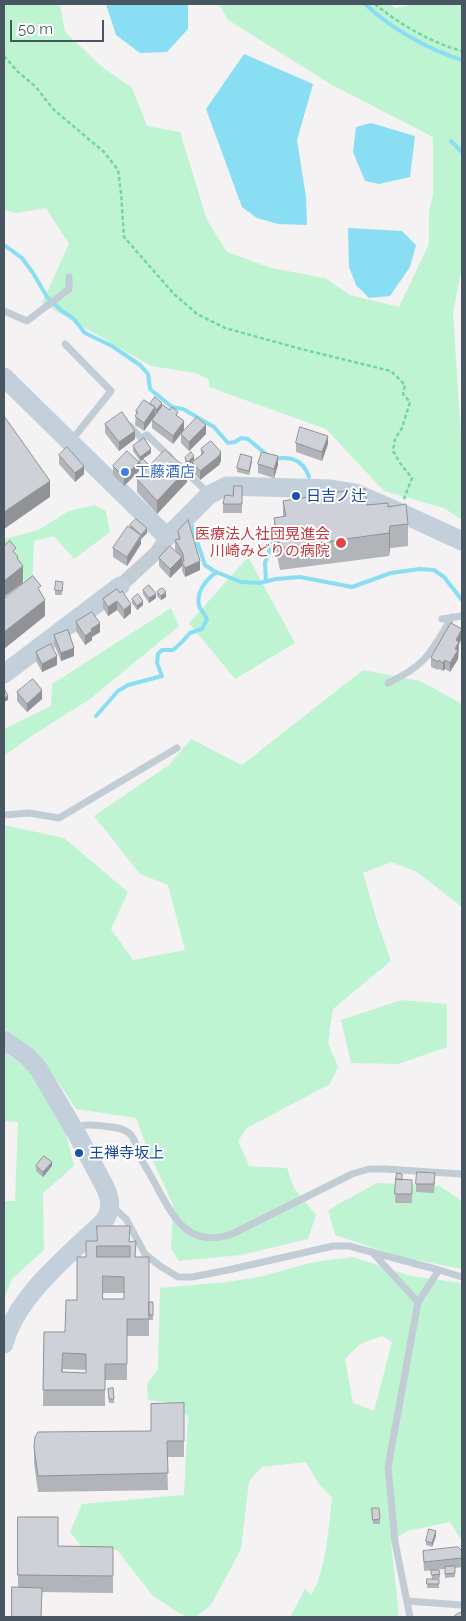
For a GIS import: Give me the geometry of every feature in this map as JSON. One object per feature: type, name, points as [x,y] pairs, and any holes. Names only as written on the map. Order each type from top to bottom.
[{"type":"street","points":[[4,377],[167,537]]},
{"type":"street","points":[[4,674],[120,586],[156,553],[167,537],[209,494],[227,486],[331,489],[355,493],[462,541]]},
{"type":"street","points":[[4,1040],[28,1056],[38,1068],[105,1187],[109,1195],[110,1204],[109,1214],[104,1221],[26,1299],[14,1319],[4,1344]]},
{"type":"lane","points":[[4,311],[27,321],[69,289],[69,276]]},
{"type":"lane","points":[[65,344],[111,391],[70,442]]},
{"type":"lane","points":[[130,425],[142,438],[147,435],[209,494]]},
{"type":"lane","points":[[442,619],[462,616]]},
{"type":"lane","points":[[388,683],[408,674],[430,654],[452,617]]},
{"type":"lane","points":[[4,815],[29,814],[59,818],[177,748]]},
{"type":"lane","points":[[73,1129],[82,1124],[117,1128],[131,1134],[140,1156],[174,1219],[196,1236],[207,1238],[219,1239],[232,1234],[352,1174],[369,1169],[462,1174]]},
{"type":"lane","points":[[110,1204],[126,1219],[145,1254],[178,1277],[192,1277],[228,1270],[334,1246],[349,1246],[462,1277]]},
{"type":"lane","points":[[371,1252],[418,1302]]},
{"type":"lane","points":[[410,1617],[395,1542],[388,1467],[418,1302],[439,1270]]},
{"type":"lane","points":[[407,1601],[462,1605]]},
{"type":"path","points":[[376,4],[384,11],[419,32],[449,48],[462,51]]},
{"type":"path","points":[[4,56],[17,71],[36,87],[53,109],[104,152],[118,170],[124,237],[174,294],[197,314],[225,328],[391,371],[405,385],[403,394],[410,402],[402,428],[395,439],[393,451],[400,464],[412,478],[399,512]]},
{"type":"green space","points":[[4,4],[60,4],[65,32],[101,66],[132,88],[147,126],[180,132],[207,220],[227,252],[271,268],[325,278],[350,295],[399,307],[429,244],[429,212],[433,195],[433,137],[332,85],[228,20],[219,4],[390,4],[395,8],[416,4],[462,4],[462,267],[453,313],[462,450],[462,520],[444,508],[384,491],[326,429],[209,387],[209,380],[196,373],[151,366],[42,303],[69,244],[46,208],[16,213],[4,210]]},
{"type":"green space","points":[[94,505],[106,511],[110,532],[74,559],[54,536],[34,541],[32,590],[4,556],[4,539],[38,530],[69,511]]},
{"type":"green space","points":[[248,557],[295,643],[235,679],[189,623]]},
{"type":"green space","points":[[171,608],[179,626],[90,699],[4,756],[4,729],[51,706],[52,684]]},
{"type":"green space","points":[[363,670],[420,681],[462,704],[462,907],[417,872],[391,862],[363,873],[391,961],[333,1009],[328,1043],[338,1067],[330,1084],[247,1128],[238,1141],[249,1166],[287,1168],[294,1188],[316,1215],[308,1239],[241,1255],[179,1261],[171,1249],[173,1205],[147,1148],[136,1118],[76,1109],[36,1054],[26,1044],[4,1029],[4,825],[64,838],[128,892],[111,929],[133,960],[185,950],[168,885],[140,874],[94,816],[169,765],[191,739],[242,765]]},
{"type":"green space","points":[[401,1000],[447,1004],[447,1047],[398,1064],[351,1063],[341,1020]]},
{"type":"green space","points":[[4,1052],[27,1068],[64,1126],[74,1166],[43,1193],[44,1250],[12,1279],[4,1299],[4,1201],[15,1201],[18,1122],[4,1121]]},
{"type":"green space","points":[[377,1183],[440,1186],[462,1201],[462,1269],[401,1257],[335,1235],[328,1210]]},
{"type":"green space","points":[[353,1257],[411,1276],[462,1283],[462,1541],[450,1522],[407,1531],[391,1542],[399,1617],[290,1617],[305,1589],[311,1595],[320,1574],[324,1561],[332,1498],[318,1483],[306,1462],[262,1467],[249,1481],[241,1549],[211,1605],[196,1617],[189,1617],[179,1613],[153,1596],[117,1550],[82,1547],[70,1532],[82,1504],[184,1495],[188,1416],[170,1403],[148,1400],[147,1384],[158,1369],[160,1288],[259,1277],[314,1262]],"holes":[[[382,1336],[392,1342],[374,1411],[353,1403],[345,1359],[360,1344]]]},
{"type":"water","points":[[106,4],[188,4],[188,29],[167,52],[140,53],[116,35]]},
{"type":"water","points":[[244,54],[313,84],[297,140],[306,197],[307,225],[278,224],[257,218],[242,207],[206,109]]},
{"type":"water","points":[[371,123],[415,136],[410,177],[379,184],[365,181],[353,152],[356,127]]},
{"type":"water","points":[[348,228],[402,231],[416,245],[410,267],[390,296],[369,298],[356,285],[349,267]]},
{"type":"building","points":[[155,397],[162,403],[156,410],[150,404]]},
{"type":"building","points":[[144,400],[155,407],[144,423],[135,416],[138,412],[136,411]]},
{"type":"building","points":[[163,405],[170,410],[172,407],[178,412],[176,415],[184,421],[173,436],[152,420]]},
{"type":"building","points":[[122,412],[135,431],[119,442],[105,424]]},
{"type":"building","points":[[4,416],[50,481],[4,512]]},
{"type":"building","points":[[197,417],[206,425],[189,442],[181,434]]},
{"type":"building","points":[[300,427],[328,436],[322,452],[296,443]]},
{"type":"building","points":[[144,438],[151,449],[140,457],[133,446]]},
{"type":"building","points":[[211,441],[221,452],[219,456],[200,471],[192,462],[204,453],[201,449]]},
{"type":"building","points":[[67,447],[84,466],[75,473],[59,455]]},
{"type":"building","points":[[165,450],[187,469],[157,501],[137,479]]},
{"type":"building","points":[[127,451],[139,462],[124,477],[113,466]]},
{"type":"building","points":[[191,452],[194,456],[188,462],[185,458]]},
{"type":"building","points":[[262,452],[278,456],[274,469],[258,464]]},
{"type":"building","points":[[241,454],[252,457],[249,471],[237,468]]},
{"type":"building","points":[[143,459],[148,464],[144,468],[139,462]]},
{"type":"building","points":[[234,486],[242,486],[242,504],[223,504],[225,495],[233,496]]},
{"type":"building","points":[[365,489],[367,505],[388,503],[388,507],[406,504],[408,524],[390,526],[389,533],[280,548],[274,518],[286,516],[283,501]]},
{"type":"building","points":[[136,519],[147,528],[141,535],[130,525]]},
{"type":"building","points":[[188,520],[200,561],[185,568],[182,562],[184,561],[183,554],[175,540],[180,539],[178,531]]},
{"type":"building","points":[[128,526],[141,535],[127,557],[113,548]]},
{"type":"building","points":[[10,541],[16,548],[13,551],[23,566],[4,581],[4,546]]},
{"type":"building","points":[[170,546],[182,557],[170,569],[159,558]]},
{"type":"building","points":[[33,576],[41,586],[38,588],[45,600],[4,632],[4,599]]},
{"type":"building","points":[[56,581],[63,582],[62,591],[55,590]]},
{"type":"building","points":[[149,585],[156,594],[149,598],[143,590]]},
{"type":"building","points":[[162,588],[166,592],[161,596],[157,592]]},
{"type":"building","points":[[117,589],[120,593],[122,591],[131,604],[124,610],[117,601],[108,607],[103,599]]},
{"type":"building","points":[[138,594],[143,601],[137,606],[132,599]]},
{"type":"building","points":[[92,612],[100,623],[85,636],[76,622]]},
{"type":"building","points":[[451,623],[462,629],[456,640],[459,642],[455,649],[458,650],[450,663],[445,660],[443,663],[439,660],[438,662],[431,658]]},
{"type":"building","points":[[68,630],[74,648],[61,653],[54,635]]},
{"type":"building","points":[[51,644],[57,656],[42,664],[36,652]]},
{"type":"building","points":[[33,679],[42,690],[27,704],[17,692]]},
{"type":"building","points":[[4,688],[8,696],[4,698]]},
{"type":"building","points":[[44,1156],[52,1162],[43,1172],[36,1166]]},
{"type":"building","points":[[417,1172],[435,1173],[434,1184],[416,1184]]},
{"type":"building","points":[[397,1173],[402,1174],[402,1180],[396,1179]]},
{"type":"building","points":[[396,1179],[412,1180],[412,1194],[395,1194]]},
{"type":"building","points":[[97,1226],[130,1226],[129,1242],[136,1241],[135,1257],[149,1257],[149,1319],[127,1319],[127,1364],[105,1364],[105,1390],[43,1390],[44,1332],[65,1332],[66,1300],[77,1300],[77,1257],[86,1257],[86,1241],[97,1241]],"holes":[[[97,1246],[130,1246],[130,1257],[97,1257]],[[103,1276],[124,1277],[124,1299],[103,1299]],[[63,1353],[86,1354],[86,1373],[62,1372]]]},
{"type":"building","points":[[149,1302],[153,1302],[153,1315],[149,1315]]},
{"type":"building","points":[[113,1388],[114,1399],[109,1399],[108,1389]]},
{"type":"building","points":[[184,1403],[184,1441],[167,1441],[168,1473],[38,1476],[34,1447],[35,1437],[38,1432],[151,1431],[151,1404]]},
{"type":"building","points":[[372,1508],[379,1508],[380,1519],[373,1520]]},
{"type":"building","points":[[18,1517],[58,1517],[58,1546],[113,1547],[113,1576],[18,1575]]},
{"type":"building","points":[[429,1529],[436,1531],[432,1543],[426,1541]]},
{"type":"building","points":[[458,1547],[462,1551],[462,1558],[424,1562],[423,1551]]},
{"type":"building","points":[[455,1566],[455,1573],[445,1574],[445,1567]]},
{"type":"building","points":[[431,1570],[439,1570],[440,1574],[432,1575]]},
{"type":"building","points":[[427,1579],[439,1579],[439,1584],[427,1584]]},
{"type":"building","points":[[12,1587],[42,1588],[41,1617],[12,1617]]},
{"type":"building","points":[[462,1612],[462,1617],[453,1617],[457,1614]]},
{"type":"waterway","points":[[365,4],[398,30],[423,44],[462,60]]},
{"type":"waterway","points":[[451,141],[462,152]]},
{"type":"waterway","points":[[4,245],[22,258],[47,297],[73,318],[85,333],[112,346],[140,365],[148,374],[150,389],[172,407],[183,409],[214,427],[228,443],[235,442],[241,438],[248,439],[267,455]]},
{"type":"waterway","points":[[273,459],[285,458],[295,460],[303,466],[309,477]]},
{"type":"waterway","points":[[191,524],[205,565],[214,571],[241,582],[259,583],[300,577],[352,587],[391,573],[420,569],[434,570],[444,577],[462,600]]},
{"type":"waterway","points":[[266,581],[265,563],[276,531]]},
{"type":"waterway","points":[[96,716],[118,691],[128,685],[162,676],[157,663],[158,654],[162,650],[173,650],[190,633],[202,629],[207,619],[200,608],[200,592],[205,583],[217,572]]},
{"type":"place","name":"工藤酒店","points":[[125,472]]},
{"type":"place","name":"日吉ノ辻","points":[[296,496]]},
{"type":"place","name":"医療法人社団晃進会 川崎みどりの病院","points":[[341,543]]},
{"type":"place","name":"王禅寺坂上","points":[[79,1153]]}]
